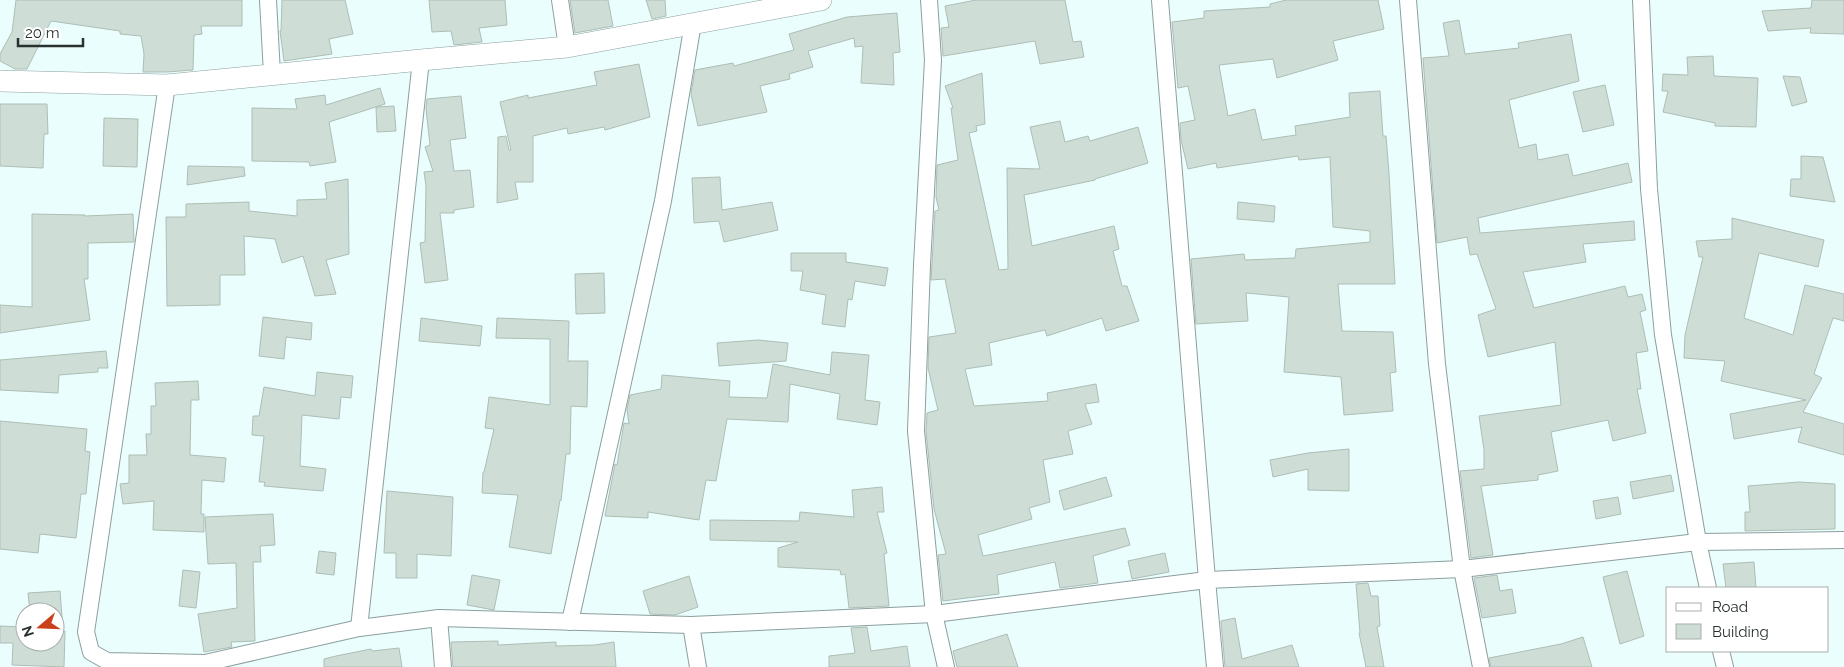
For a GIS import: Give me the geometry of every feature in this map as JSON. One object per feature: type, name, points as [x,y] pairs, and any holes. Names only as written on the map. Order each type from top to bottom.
[{"type":"street","points":[[268,0],[272,74]]},
{"type":"street","points":[[560,0],[567,47]]},
{"type":"street","points":[[0,81],[167,85],[567,47],[796,3],[821,0]]},
{"type":"street","points":[[929,0],[933,60],[922,265],[916,431],[934,614],[946,667]]},
{"type":"street","points":[[1160,0],[1206,580],[1215,667]]},
{"type":"street","points":[[1408,0],[1437,364],[1462,569],[1481,667]]},
{"type":"street","points":[[1641,0],[1649,189],[1663,335],[1698,542],[1708,587]]},
{"type":"street","points":[[570,622],[663,201],[693,24]]},
{"type":"street","points":[[359,628],[420,60]]},
{"type":"street","points":[[167,85],[86,632],[91,652],[107,661],[205,665],[359,628],[439,618],[691,625],[934,614],[1206,580],[1462,569],[1698,542],[1844,540]]},
{"type":"street","points":[[439,618],[443,667]]},
{"type":"street","points":[[691,625],[698,667]]},
{"type":"street","points":[[1721,652],[1724,667]]},
{"type":"building","points":[[16,0],[242,0],[242,26],[201,26],[202,34],[194,35],[193,70],[143,72],[144,54],[141,36],[51,21],[27,69],[15,69],[0,61],[0,54],[12,32]]},
{"type":"building","points":[[282,0],[345,0],[353,34],[329,39],[332,54],[284,61],[280,31]]},
{"type":"building","points":[[429,0],[505,0],[507,25],[479,28],[482,42],[454,45],[451,31],[432,32]]},
{"type":"building","points":[[570,0],[608,0],[613,26],[575,33]]},
{"type":"building","points":[[646,0],[665,0],[666,16],[652,19]]},
{"type":"building","points":[[976,0],[1065,0],[1073,42],[1081,41],[1084,57],[1040,64],[1035,41],[943,56],[941,28],[949,27],[945,6]]},
{"type":"building","points":[[1286,0],[1378,0],[1384,29],[1333,41],[1338,60],[1277,78],[1273,59],[1219,65],[1228,116],[1255,109],[1262,140],[1296,135],[1295,126],[1350,117],[1349,93],[1380,91],[1383,136],[1386,136],[1389,173],[1395,284],[1338,284],[1342,331],[1393,332],[1396,372],[1390,373],[1393,411],[1344,415],[1341,377],[1284,372],[1289,297],[1246,293],[1248,321],[1196,324],[1191,259],[1244,254],[1245,260],[1295,258],[1296,249],[1370,242],[1370,231],[1333,227],[1330,157],[1299,160],[1298,156],[1217,168],[1216,163],[1188,169],[1181,140],[1180,123],[1195,120],[1188,86],[1178,88],[1172,22],[1204,18],[1204,11],[1270,7],[1270,4]]},
{"type":"building","points":[[1812,0],[1844,0],[1844,34],[1810,33],[1811,28],[1768,31],[1762,11],[1811,8]]},
{"type":"building","points":[[897,13],[900,52],[893,53],[894,85],[861,83],[863,46],[855,47],[854,38],[808,51],[813,67],[789,74],[790,79],[760,86],[767,112],[698,126],[691,94],[695,70],[733,63],[734,66],[794,50],[789,34],[847,17]]},
{"type":"building","points":[[1459,20],[1465,54],[1519,48],[1518,43],[1571,34],[1579,81],[1509,100],[1519,148],[1536,144],[1538,160],[1568,154],[1573,176],[1628,163],[1632,182],[1478,218],[1480,233],[1634,221],[1635,240],[1583,244],[1586,262],[1523,272],[1534,308],[1625,286],[1628,297],[1642,294],[1646,310],[1640,312],[1648,351],[1636,353],[1641,389],[1637,389],[1646,433],[1613,441],[1608,420],[1551,432],[1558,471],[1538,475],[1538,480],[1481,486],[1493,555],[1471,558],[1460,471],[1484,469],[1484,450],[1479,416],[1561,405],[1555,342],[1488,357],[1478,315],[1496,309],[1477,254],[1470,255],[1467,237],[1437,243],[1423,58],[1449,56],[1443,23]]},
{"type":"building","points":[[1713,56],[1714,76],[1758,78],[1756,127],[1715,126],[1715,123],[1663,112],[1668,91],[1662,91],[1663,74],[1688,75],[1687,57]]},
{"type":"building","points":[[639,64],[650,117],[605,130],[604,127],[568,134],[567,128],[533,136],[533,182],[515,182],[518,199],[497,203],[498,137],[506,136],[509,150],[511,150],[500,102],[528,95],[528,98],[597,85],[594,72]]},
{"type":"building","points":[[982,73],[985,124],[976,126],[977,131],[969,133],[999,270],[1008,269],[1007,168],[1040,169],[1030,127],[1060,121],[1065,142],[1088,136],[1090,141],[1138,127],[1148,163],[1095,180],[1024,195],[1032,246],[1114,226],[1119,249],[1113,251],[1122,286],[1127,286],[1139,321],[1106,331],[1102,318],[1047,336],[1045,330],[989,343],[992,365],[965,369],[974,406],[1048,401],[1047,393],[1096,384],[1099,402],[1085,404],[1092,424],[1068,431],[1073,454],[1043,460],[1050,502],[1029,508],[1032,519],[978,535],[983,556],[1125,528],[1130,545],[1093,556],[1098,583],[1060,588],[1055,562],[997,575],[999,594],[943,601],[938,555],[946,554],[934,509],[926,431],[927,413],[938,410],[928,368],[929,337],[956,333],[945,279],[931,280],[935,211],[939,210],[936,197],[937,165],[958,160],[951,108],[953,108],[945,86]]},
{"type":"building","points":[[1783,76],[1800,77],[1807,102],[1792,106]]},
{"type":"building","points":[[1605,85],[1614,125],[1583,132],[1573,92]]},
{"type":"building","points":[[380,88],[385,104],[329,122],[336,162],[310,166],[309,162],[252,161],[252,108],[297,109],[295,99],[325,95],[326,105]]},
{"type":"building","points":[[461,96],[466,138],[450,140],[454,171],[470,170],[474,207],[454,210],[454,213],[440,213],[448,280],[425,283],[420,243],[425,242],[426,186],[424,172],[433,171],[425,147],[430,145],[426,109],[427,99]]},
{"type":"building","points":[[0,104],[47,104],[48,134],[44,134],[43,168],[0,166]]},
{"type":"building","points":[[394,106],[396,131],[377,132],[376,107]]},
{"type":"building","points":[[104,118],[138,119],[137,167],[103,166]]},
{"type":"building","points":[[1801,156],[1823,157],[1835,202],[1790,196],[1791,179],[1801,179]]},
{"type":"building","points":[[188,166],[244,167],[245,176],[187,185]]},
{"type":"building","points":[[720,177],[722,210],[772,202],[778,230],[724,242],[719,221],[694,223],[692,178]]},
{"type":"building","points":[[348,179],[349,254],[326,260],[336,294],[315,296],[303,256],[282,263],[275,239],[244,236],[245,275],[220,275],[220,305],[167,306],[166,217],[186,217],[186,204],[249,202],[249,211],[297,216],[297,200],[327,199],[325,183]]},
{"type":"building","points":[[1238,202],[1275,206],[1274,222],[1237,219]]},
{"type":"building","points":[[32,214],[85,216],[133,214],[134,242],[88,243],[88,279],[84,279],[90,320],[0,333],[0,305],[32,307]]},
{"type":"building","points":[[1732,218],[1824,240],[1818,267],[1759,253],[1744,318],[1793,335],[1805,285],[1844,294],[1844,321],[1833,318],[1814,374],[1822,378],[1803,412],[1844,424],[1844,455],[1798,442],[1802,427],[1734,439],[1730,414],[1806,400],[1721,381],[1725,361],[1684,358],[1685,335],[1703,257],[1699,257],[1696,241],[1732,239]]},
{"type":"building","points":[[791,253],[846,253],[846,262],[888,268],[885,286],[855,281],[852,300],[848,299],[845,327],[822,324],[826,295],[800,290],[803,271],[791,271]]},
{"type":"building","points":[[604,273],[605,313],[576,314],[575,274]]},
{"type":"building","points":[[263,317],[312,323],[311,340],[286,337],[284,359],[259,356]]},
{"type":"building","points":[[421,318],[482,326],[480,346],[419,341]]},
{"type":"building","points":[[497,318],[569,321],[568,361],[588,361],[587,407],[571,406],[570,454],[566,454],[561,501],[551,554],[509,547],[518,495],[482,493],[483,472],[494,429],[485,428],[489,397],[550,405],[550,339],[496,338]]},
{"type":"building","points":[[758,340],[788,343],[786,361],[719,366],[717,343]]},
{"type":"building","points":[[106,351],[108,368],[98,368],[98,372],[59,375],[58,393],[0,390],[0,360]]},
{"type":"building","points":[[832,352],[869,355],[865,400],[880,402],[877,425],[837,419],[840,394],[790,384],[788,422],[727,419],[716,481],[706,480],[699,520],[648,512],[648,518],[605,516],[615,464],[617,465],[624,423],[629,424],[627,410],[630,395],[661,389],[662,375],[730,381],[729,397],[767,398],[773,364],[830,375]]},
{"type":"building","points":[[317,372],[353,376],[351,398],[341,397],[339,419],[302,415],[300,466],[326,469],[323,491],[264,486],[265,482],[259,482],[264,436],[252,435],[253,416],[259,416],[264,387],[315,396]]},
{"type":"building","points":[[198,381],[199,400],[191,400],[190,455],[226,458],[224,482],[202,480],[201,514],[204,514],[204,532],[153,530],[154,501],[123,504],[120,484],[129,483],[129,455],[147,455],[146,434],[151,434],[151,406],[156,406],[155,383]]},
{"type":"building","points":[[0,421],[87,429],[85,451],[90,452],[86,494],[81,494],[76,538],[40,534],[38,553],[0,549]]},
{"type":"building","points":[[1349,449],[1349,491],[1308,490],[1308,469],[1273,477],[1270,460],[1308,453]]},
{"type":"building","points":[[1671,475],[1674,491],[1633,499],[1630,482]]},
{"type":"building","points":[[1106,477],[1112,496],[1064,510],[1059,491]]},
{"type":"building","points":[[1799,482],[1835,484],[1835,529],[1745,531],[1745,512],[1750,512],[1748,486]]},
{"type":"building","points":[[882,487],[884,512],[877,512],[887,553],[884,554],[889,606],[849,608],[845,574],[841,575],[840,570],[778,567],[778,548],[798,542],[710,540],[710,520],[799,521],[800,512],[854,517],[852,490]]},
{"type":"building","points":[[387,491],[453,497],[451,556],[417,554],[417,578],[396,578],[396,553],[384,553]]},
{"type":"building","points":[[1618,497],[1621,514],[1596,519],[1593,501]]},
{"type":"building","points":[[273,514],[275,545],[260,546],[261,562],[253,562],[255,641],[231,642],[232,647],[204,652],[198,614],[237,608],[236,563],[208,564],[205,517]]},
{"type":"building","points":[[319,551],[336,553],[334,575],[316,573]]},
{"type":"building","points":[[1165,553],[1169,572],[1132,579],[1128,561]]},
{"type":"building","points":[[1754,562],[1756,587],[1726,587],[1723,564]]},
{"type":"building","points":[[183,570],[200,572],[196,608],[179,606]]},
{"type":"building","points":[[1627,571],[1644,636],[1620,644],[1603,577]]},
{"type":"building","points":[[472,575],[500,580],[494,610],[467,605]]},
{"type":"building","points":[[1497,575],[1500,591],[1512,589],[1516,613],[1482,618],[1474,578]]},
{"type":"building","points":[[689,576],[698,607],[675,615],[650,614],[643,591]]},
{"type":"building","points":[[1368,583],[1371,596],[1378,596],[1380,626],[1377,627],[1384,667],[1366,667],[1359,633],[1356,584]]},
{"type":"building","points":[[60,591],[61,602],[29,602],[28,593]]},
{"type":"building","points":[[1235,618],[1242,659],[1292,645],[1299,667],[1225,667],[1221,621]]},
{"type":"building","points":[[0,626],[15,627],[15,652],[64,652],[64,667],[12,665],[13,643],[0,643]]},
{"type":"building","points":[[867,627],[871,651],[907,646],[910,667],[829,667],[829,656],[855,653],[851,628]]},
{"type":"building","points":[[1007,634],[1018,667],[957,667],[953,651]]},
{"type":"building","points":[[1583,637],[1592,667],[1491,667],[1489,658],[1561,644]]},
{"type":"building","points":[[498,641],[498,645],[556,642],[556,646],[595,645],[614,642],[616,667],[453,667],[451,642]]},
{"type":"building","points":[[399,648],[402,667],[324,667],[324,659],[371,649],[372,651]]}]
